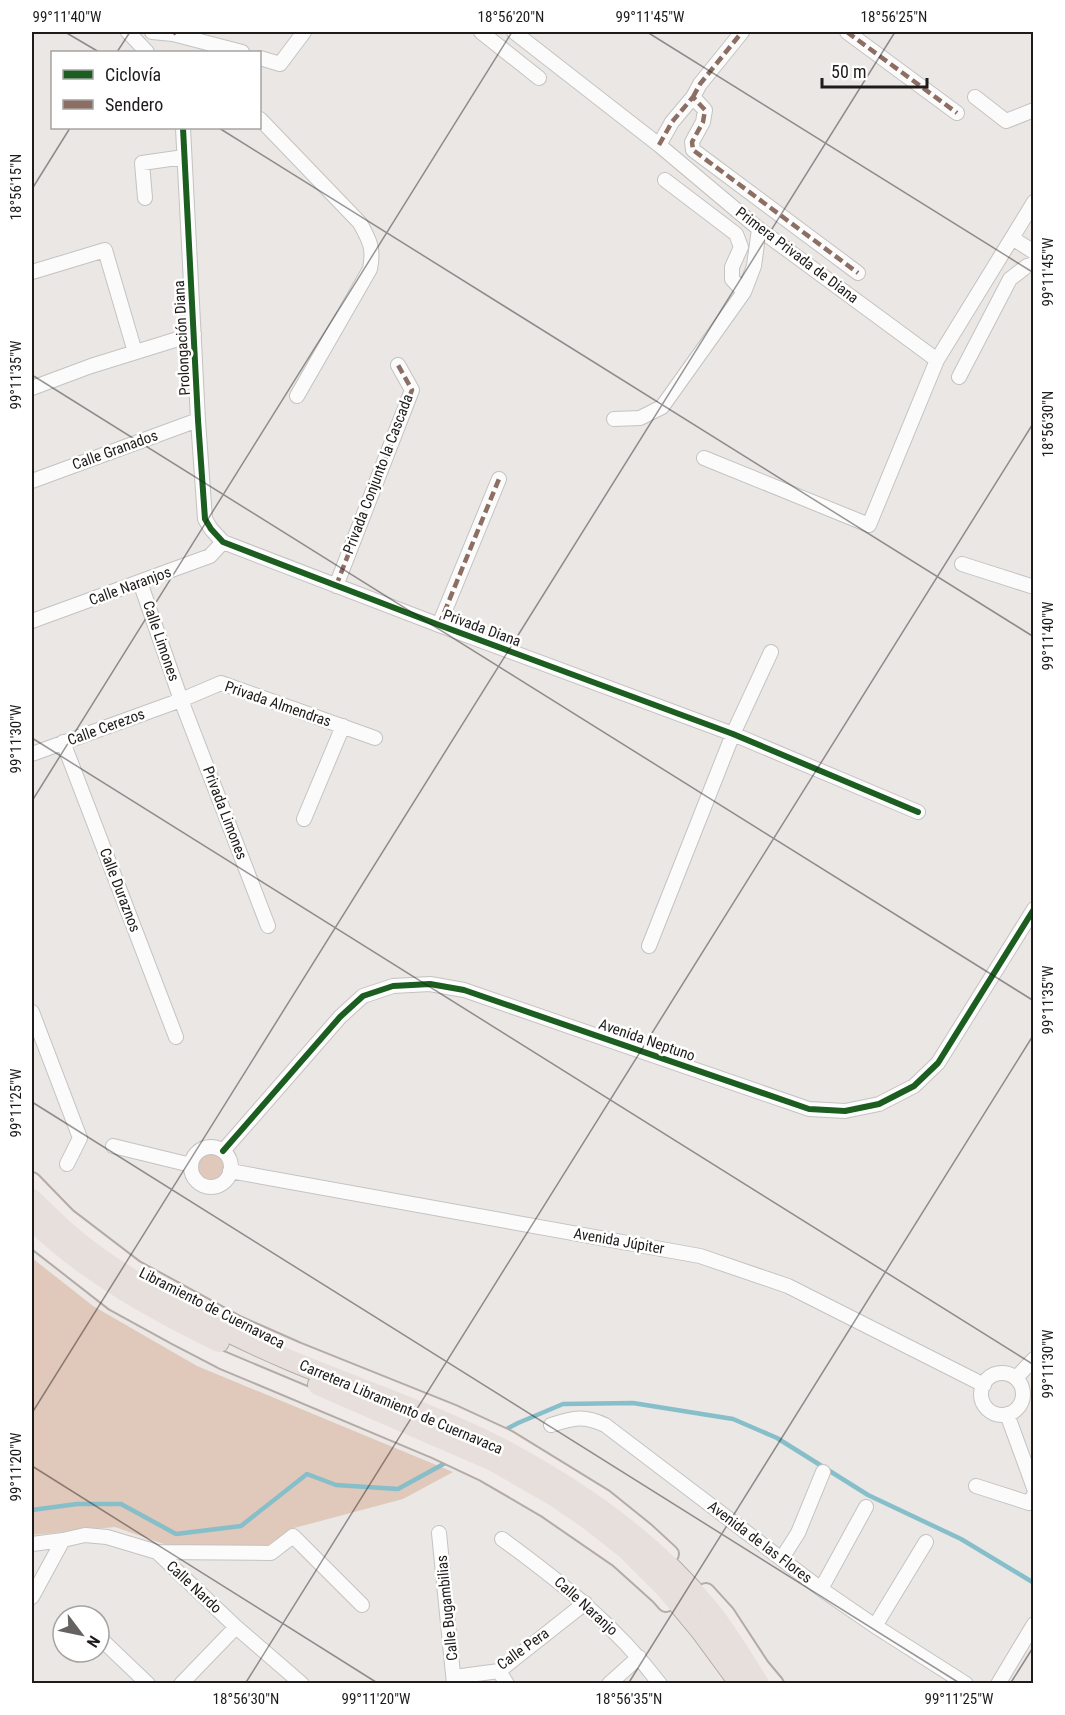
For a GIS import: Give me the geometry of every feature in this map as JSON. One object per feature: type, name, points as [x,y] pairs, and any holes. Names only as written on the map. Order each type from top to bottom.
[{"type":"highway","name":"Carretera Libramiento de Cuernavaca","points":[[32,1199],[58,1226],[94,1254],[129,1278],[188,1311],[233,1335],[562,1484],[639,1538],[670,1568],[709,1608],[759,1683]]},
{"type":"highway","name":"Carretera Libramiento de Cuernavaca","points":[[32,1220],[49,1237],[120,1290],[181,1324],[227,1346],[444,1431]]},
{"type":"highway","name":"Carretera Libramiento de Cuernavaca","points":[[497,1455],[589,1520],[627,1550],[666,1589],[740,1683]]},
{"type":"main road","name":"Libramiento de Cuernavaca","points":[[32,1181],[67,1218],[145,1275],[238,1325],[297,1351],[444,1431],[604,1498],[645,1531],[686,1570],[726,1614],[760,1666],[776,1683]]},
{"type":"main road","name":"Libramiento de Cuernavaca","points":[[32,1238],[114,1302],[222,1360],[444,1431]]},
{"type":"main road","name":"Libramiento de Cuernavaca","points":[[497,1455],[545,1508],[619,1559],[659,1595],[729,1683]]},
{"type":"street","points":[[128,32],[146,51]]},
{"type":"street","points":[[152,32],[174,33],[235,51]]},
{"type":"street","points":[[261,58],[280,64],[304,32]]},
{"type":"street","points":[[481,32],[539,78]]},
{"type":"street","name":"Primera Privada de Diana","points":[[514,32],[659,145],[759,229],[937,360]]},
{"type":"street","points":[[659,145],[672,122],[742,32]]},
{"type":"street","points":[[847,32],[957,113]]},
{"type":"street","points":[[693,97],[705,110],[703,122],[692,142],[693,150],[858,273]]},
{"type":"street","points":[[975,97],[1006,121],[1034,110]]},
{"type":"street","points":[[261,120],[360,223],[370,240],[373,255],[370,269],[297,396]]},
{"type":"street","name":"Prolongación Diana","points":[[183,129],[205,519],[223,542]]},
{"type":"street","points":[[145,198],[142,163],[184,157]]},
{"type":"street","points":[[665,180],[736,234],[741,247],[732,267],[732,279],[744,292]]},
{"type":"street","points":[[704,458],[869,525],[937,360],[1012,238],[1028,224],[1034,202]]},
{"type":"street","points":[[614,419],[640,418],[662,407],[744,292],[754,266],[759,229]]},
{"type":"street","points":[[1012,238],[1034,252]]},
{"type":"street","points":[[32,272],[105,250],[135,352]]},
{"type":"street","points":[[959,376],[1010,279],[1027,266],[1034,264]]},
{"type":"street","points":[[32,388],[194,334]]},
{"type":"street","name":"Privada Conjunto la Cascada","points":[[336,586],[412,390],[398,364]]},
{"type":"street","name":"Calle Granados","points":[[32,481],[198,420]]},
{"type":"street","points":[[439,625],[499,479]]},
{"type":"street","name":"Privada Diana","points":[[223,542],[733,734],[918,812]]},
{"type":"street","name":"Calle Naranjos","points":[[32,621],[210,556],[223,542]]},
{"type":"street","points":[[962,564],[1034,587]]},
{"type":"street","name":"Calle Limones","points":[[140,582],[182,699]]},
{"type":"street","points":[[649,946],[733,734],[771,652]]},
{"type":"street","name":"Privada Almendras","points":[[182,699],[221,683],[375,738]]},
{"type":"street","name":"Calle Cerezos","points":[[32,754],[182,699]]},
{"type":"street","name":"Privada Limones","points":[[182,699],[268,926]]},
{"type":"street","points":[[304,819],[343,726]]},
{"type":"street","name":"Calle Duraznos","points":[[63,742],[176,1037]]},
{"type":"street","name":"Avenida Neptuno","points":[[223,1151],[340,1017],[363,996],[393,986],[430,984],[464,990],[809,1108],[845,1111],[879,1104],[914,1086],[938,1063],[1034,909]]},
{"type":"street","points":[[32,1012],[80,1138],[67,1164]]},
{"type":"street","points":[[113,1146],[191,1165]]},
{"type":"street","points":[[210,1147],[223,1151],[228,1156],[230,1164],[227,1178],[215,1186],[200,1184],[195,1179],[191,1165],[197,1152],[210,1147]]},
{"type":"street","name":"Avenida Júpiter","points":[[230,1171],[700,1256],[788,1286],[984,1385]]},
{"type":"street","points":[[1016,1378],[1034,1359]]},
{"type":"street","points":[[1003,1374],[1016,1378],[1023,1395],[1015,1411],[996,1414],[986,1407],[982,1394],[984,1385],[994,1376],[1003,1374]]},
{"type":"street","points":[[1007,1414],[1034,1488]]},
{"type":"street","name":"Avenida de las Flores","points":[[551,1425],[575,1418],[594,1420],[605,1425],[821,1588],[875,1626],[966,1683]]},
{"type":"street","points":[[782,1558],[798,1533],[823,1472]]},
{"type":"street","points":[[976,1486],[1029,1503],[1034,1495]]},
{"type":"street","points":[[821,1588],[866,1507]]},
{"type":"street","name":"Calle Bugambilias","points":[[439,1533],[454,1680]]},
{"type":"street","name":"Calle Nardo","points":[[32,1544],[85,1535],[107,1537],[157,1552],[236,1627],[302,1683]]},
{"type":"street","points":[[157,1552],[271,1553],[293,1536],[362,1605]]},
{"type":"street","name":"Calle Naranjo","points":[[502,1539],[585,1603],[639,1657],[660,1683]]},
{"type":"street","points":[[32,1597],[63,1540]]},
{"type":"street","points":[[875,1626],[926,1542]]},
{"type":"street","name":"Calle Pera","points":[[454,1680],[499,1671],[585,1603]]},
{"type":"street","points":[[998,1683],[1034,1624]]},
{"type":"street","points":[[181,1683],[236,1627]]},
{"type":"street","points":[[111,1648],[148,1683]]},
{"type":"street","points":[[609,1683],[639,1657]]},
{"type":"street","points":[[499,1671],[507,1683]]},
{"type":"shaded area","points":[[210,1152],[221,1156],[225,1167],[221,1178],[210,1182],[199,1178],[195,1167],[199,1156]]},
{"type":"shaded area","points":[[32,1258],[93,1306],[197,1366],[453,1472],[403,1499],[294,1528],[266,1546],[181,1550],[115,1527],[32,1535]]},
{"type":"waterway","points":[[501,1432],[563,1404],[633,1403],[733,1419],[777,1438],[868,1495],[961,1539],[1034,1583]]},
{"type":"waterway","points":[[32,1510],[77,1504],[121,1504],[176,1534],[241,1526],[307,1474],[336,1485],[398,1489],[449,1461]]},
{"type":"marked path","points":[[693,97],[700,84],[742,32]]},
{"type":"marked path","points":[[847,32],[957,113]]},
{"type":"marked path","points":[[659,145],[672,122],[693,97],[705,110],[703,122],[692,142],[693,150],[858,273]]},
{"type":"marked path","points":[[336,586],[412,390],[398,365]]},
{"type":"marked path","points":[[439,625],[499,479]]},
{"type":"cycle path","points":[[183,129],[205,519],[223,542],[733,734],[918,812]]},
{"type":"cycle path","points":[[223,1151],[340,1017],[363,996],[393,986],[430,984],[464,990],[809,1109],[845,1111],[879,1104],[914,1086],[938,1063],[1034,909]]}]
